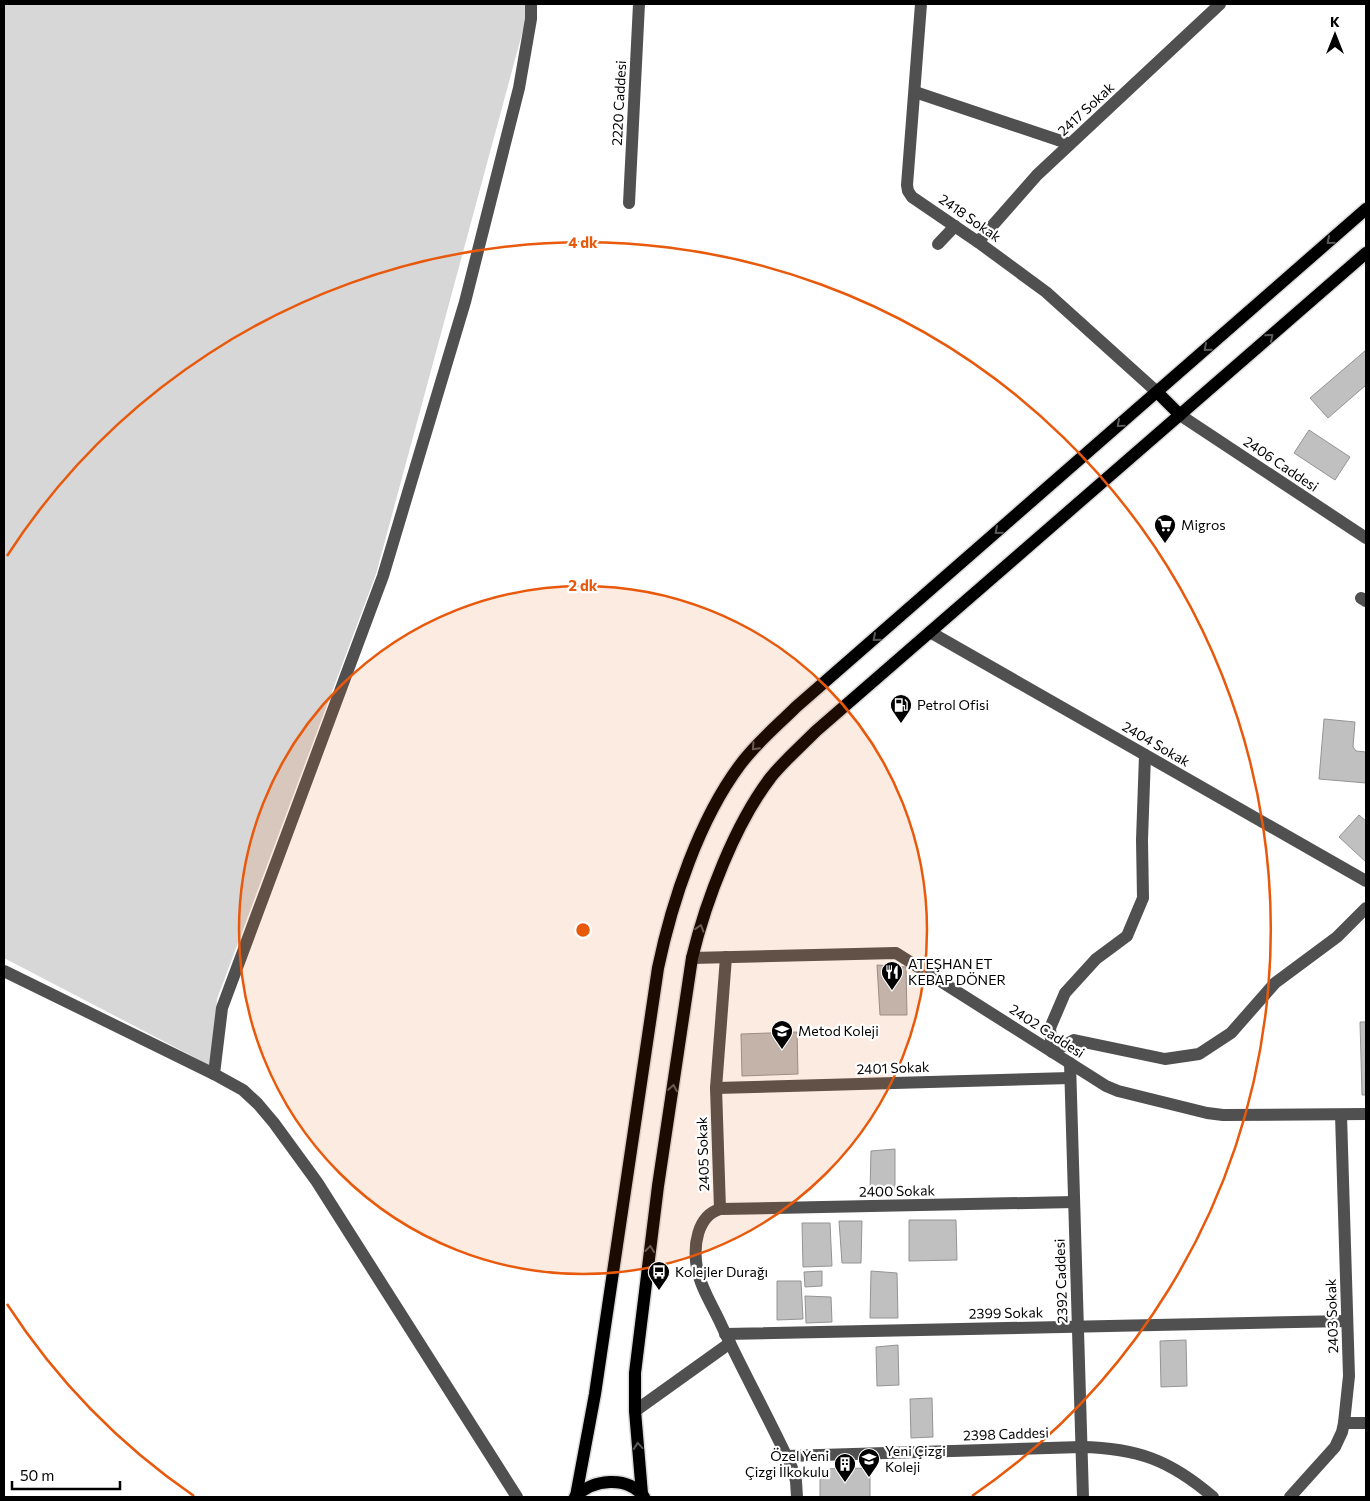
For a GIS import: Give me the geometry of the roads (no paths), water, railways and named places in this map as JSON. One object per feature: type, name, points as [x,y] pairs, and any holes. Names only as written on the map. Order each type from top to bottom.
[{"type":"main road","points":[[576,1497],[595,1394],[658,968],[666,929],[700,837],[729,780],[755,747],[796,708],[1366,209]]},
{"type":"main road","points":[[643,1496],[635,1411],[635,1373],[655,1206],[692,958],[723,864],[748,813],[771,777],[816,731],[1366,253]]},
{"type":"main road","points":[[1157,392],[1180,415]]},
{"type":"main road","points":[[576,1497],[581,1491],[592,1485],[605,1482],[625,1484],[643,1496]]},
{"type":"street","points":[[214,1074],[222,1008],[383,576],[459,321],[519,88],[532,20],[531,4]]},
{"type":"street","name":"2220 Caddesi","points":[[629,203],[639,4]]},
{"type":"street","name":"2418 Sokak","points":[[921,4],[908,191],[912,197],[1046,292],[1157,392]]},
{"type":"street","name":"2417 Sokak","points":[[978,242],[1037,175],[1220,4]]},
{"type":"street","points":[[915,92],[1070,144]]},
{"type":"street","points":[[938,244],[955,226]]},
{"type":"street","name":"2406 Caddesi","points":[[1180,415],[1366,538]]},
{"type":"street","name":"2404 Sokak","points":[[930,632],[1366,882]]},
{"type":"street","points":[[1145,755],[1142,898],[1127,936],[1096,959],[1065,993],[1050,1028],[1052,1052],[1074,1040],[1165,1060],[1199,1054],[1231,1033],[1275,983],[1337,937],[1366,908]]},
{"type":"street","name":"2402 Caddesi","points":[[692,958],[896,953],[1106,1086],[1118,1091],[1207,1113],[1246,1116],[1366,1114]]},
{"type":"street","name":"2405 Sokak","points":[[726,957],[716,1088],[720,1210],[708,1215],[702,1222],[696,1256],[700,1279],[787,1456],[796,1481],[797,1497]]},
{"type":"street","points":[[4,972],[214,1074],[243,1090],[258,1104],[317,1182],[517,1497]]},
{"type":"street","name":"2392 Caddesi","points":[[1070,1063],[1083,1497]]},
{"type":"street","name":"2401 Sokak","points":[[716,1088],[1070,1078]]},
{"type":"street","name":"2403 Sokak","points":[[1290,1497],[1335,1447],[1344,1423],[1349,1376],[1341,1114]]},
{"type":"street","name":"2400 Sokak","points":[[720,1210],[1074,1202]]},
{"type":"street","name":"2399 Sokak","points":[[728,1339],[1078,1326],[1347,1321]]},
{"type":"street","points":[[635,1411],[728,1339]]},
{"type":"street","points":[[1344,1423],[1366,1422]]},
{"type":"street","name":"2398 Caddesi","points":[[787,1456],[1081,1447],[1121,1449],[1143,1454],[1168,1465],[1192,1480],[1213,1497]]},
{"type":"place","name":"Migros","points":[[1165,544]]},
{"type":"place","name":"Petrol Ofisi","points":[[901,724]]},
{"type":"place","name":"ATEŞHAN ET KEBAP DÖNER","points":[[892,991]]},
{"type":"place","name":"Metod Koleji","points":[[782,1050]]},
{"type":"place","name":"Kolejler Durağı","points":[[659,1291]]},
{"type":"place","name":"Yeni Çizgi Koleji","points":[[869,1478]]},
{"type":"place","name":"Özel Yeni Çizgi İlkokulu","points":[[845,1483]]}]
